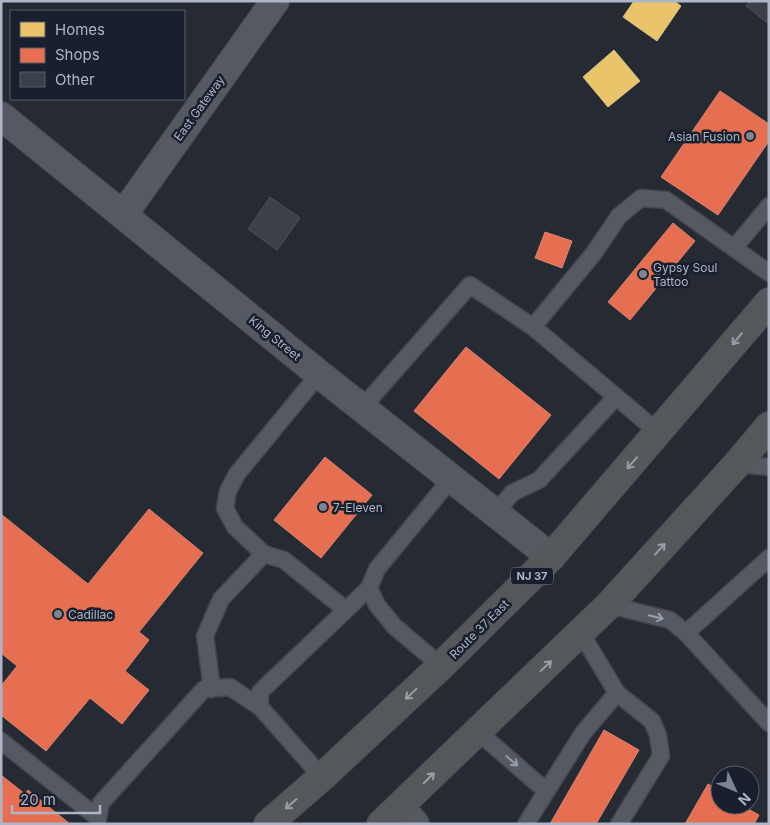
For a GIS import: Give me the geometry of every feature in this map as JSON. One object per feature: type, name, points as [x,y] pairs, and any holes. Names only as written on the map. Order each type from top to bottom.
[{"type":"highway","name":"Route 37 East","points":[[268,824],[322,777],[441,666],[551,557],[769,302]]},
{"type":"highway","points":[[399,818],[477,731],[609,605],[769,426]]},
{"type":"street","name":"East Gateway","points":[[123,214],[275,1]]},
{"type":"street","name":"King Street","points":[[1,116],[319,374],[551,557]]},
{"type":"lane","points":[[532,327],[594,253],[619,216],[641,198],[666,200],[769,273]]},
{"type":"lane","points":[[734,248],[769,206]]},
{"type":"lane","points":[[362,408],[470,285],[532,327],[658,432]]},
{"type":"lane","points":[[319,374],[237,474],[228,491],[225,508],[235,527],[264,554],[284,560],[346,610]]},
{"type":"lane","points":[[495,514],[512,493],[539,480],[616,397]]},
{"type":"lane","points":[[737,464],[769,467]]},
{"type":"lane","points":[[260,707],[260,692],[369,588],[377,569],[451,479]]},
{"type":"lane","points":[[212,689],[205,636],[221,600],[264,554]]},
{"type":"lane","points":[[686,633],[769,558]]},
{"type":"lane","points":[[369,588],[377,605],[394,626],[441,666]]},
{"type":"lane","points":[[609,605],[670,620],[686,633],[769,724]]},
{"type":"lane","points":[[581,633],[617,693],[652,722],[658,735],[660,756],[619,824]]},
{"type":"lane","points":[[97,821],[100,802],[204,689],[230,687],[260,707],[322,777]]},
{"type":"lane","points":[[526,824],[583,733],[617,693]]},
{"type":"lane","points":[[477,731],[546,792]]},
{"type":"lane","points":[[1,741],[97,821]]},
{"type":"building: Homes","points":[[634,1],[674,1],[681,6],[657,41],[623,17]]},
{"type":"building: Homes","points":[[614,50],[640,81],[608,107],[583,77]]},
{"type":"building: Shops","points":[[720,91],[769,124],[769,141],[718,215],[661,177]]},
{"type":"building: Shops","points":[[673,223],[695,241],[630,320],[608,302]]},
{"type":"building: Shops","points":[[545,232],[572,241],[562,268],[535,258]]},
{"type":"building: Shops","points":[[466,347],[551,415],[499,479],[414,411]]},
{"type":"building: Shops","name":"7-Eleven","points":[[325,457],[372,495],[321,558],[274,520]]},
{"type":"building: Shops","points":[[149,509],[203,553],[139,632],[149,640],[125,671],[149,690],[122,724],[90,698],[46,751],[1,715],[1,686],[17,666],[1,653],[1,514],[88,584]]},
{"type":"building: Shops","points":[[604,730],[639,750],[596,824],[550,824]]},
{"type":"building: Shops","points":[[1,775],[25,794],[28,790],[70,824],[1,824]]},
{"type":"building: Shops","points":[[708,784],[710,785],[710,815],[759,815],[754,824],[685,824]]},
{"type":"building: Other","points":[[750,1],[769,1],[769,24],[746,6]]},
{"type":"building: Other","points":[[270,197],[300,218],[277,250],[248,229]]},
{"type":"place","name":"Asian Fusion","points":[[750,136]]},
{"type":"place","name":"Gypsy Soul Tattoo","points":[[643,274]]},
{"type":"place","name":"7-Eleven","points":[[323,507]]},
{"type":"place","name":"Cadillac","points":[[58,614]]}]
